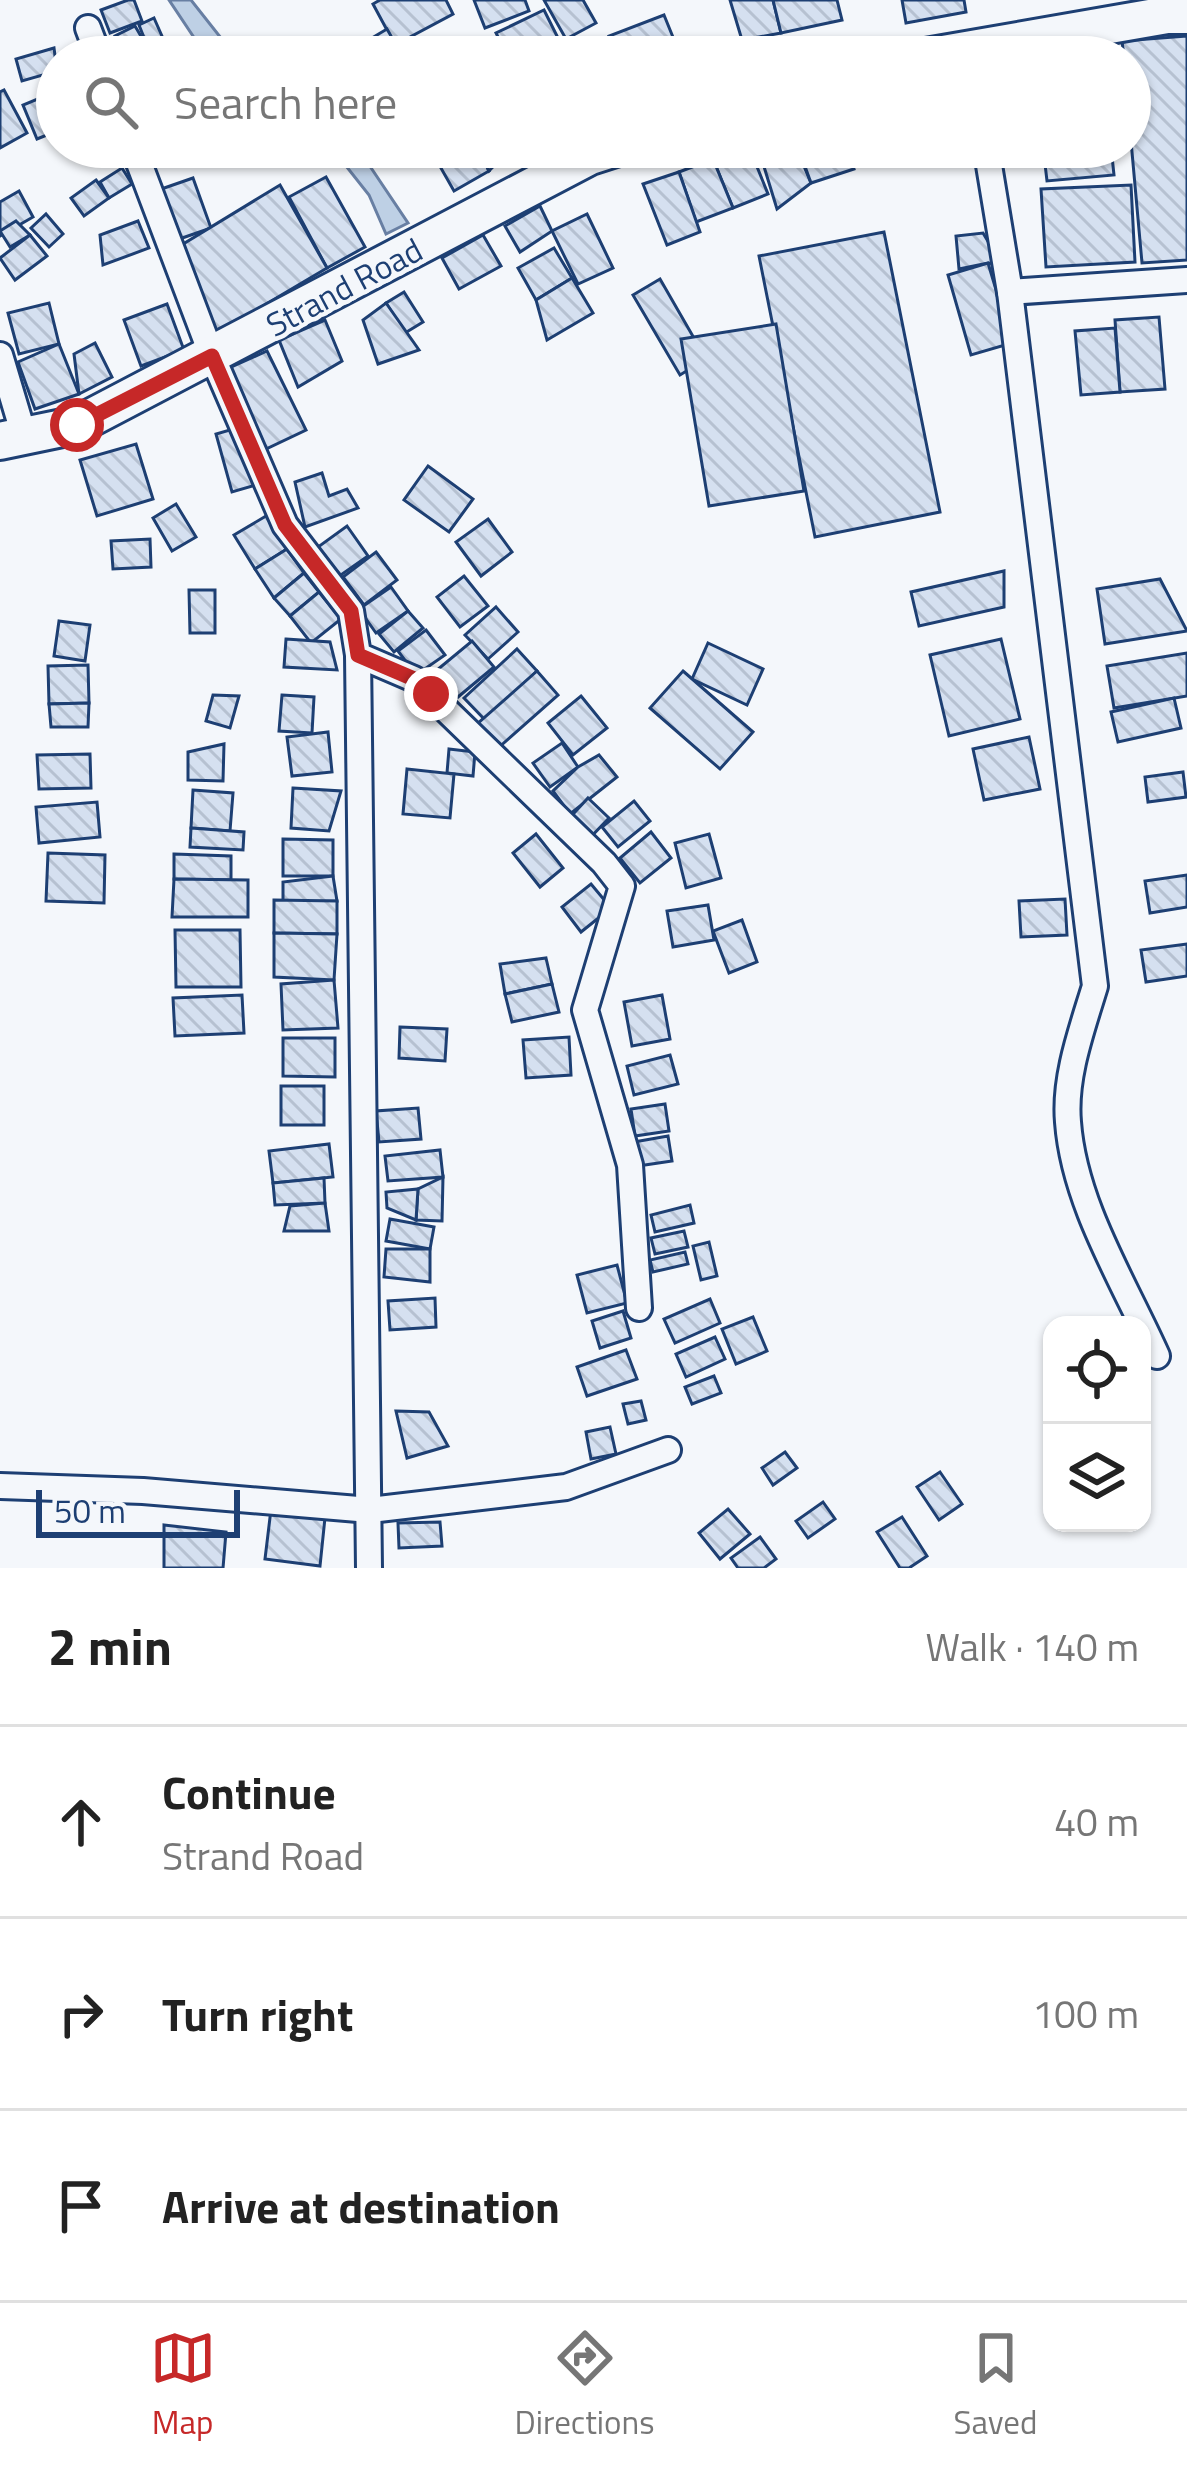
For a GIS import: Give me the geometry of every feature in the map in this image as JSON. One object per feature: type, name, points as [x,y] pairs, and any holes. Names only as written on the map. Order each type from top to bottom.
[{"type":"main road","points":[[1059,36],[1187,15]]},
{"type":"main road","name":"Strand Road","points":[[8,447],[77,425],[567,168]]},
{"type":"street","points":[[88,28],[91,36]]},
{"type":"street","points":[[141,168],[212,356],[285,525],[351,611],[358,655],[370,1568]]},
{"type":"street","points":[[989,168],[1010,292],[1095,986],[1076,1051],[1067,1119],[1077,1180],[1157,1356]]},
{"type":"street","points":[[1010,292],[1187,280]]},
{"type":"street","points":[[0,355],[8,447]]},
{"type":"street","points":[[358,655],[414,679],[604,863],[622,886],[585,1010],[630,1165],[639,1308]]},
{"type":"street","points":[[0,1486],[143,1491],[370,1510],[566,1486],[668,1450]]},
{"type":"water","points":[[169,0],[191,0],[219,36],[193,36]]},
{"type":"water","points":[[348,168],[371,168],[408,223],[386,234],[369,195]]},
{"type":"building","points":[[134,0],[142,21],[110,33],[101,10]]},
{"type":"building","points":[[380,0],[446,0],[453,14],[412,36],[390,36],[373,4]]},
{"type":"building","points":[[474,0],[525,0],[529,11],[485,28]]},
{"type":"building","points":[[544,0],[583,0],[596,23],[564,36]]},
{"type":"building","points":[[730,0],[773,0],[781,33],[741,36]]},
{"type":"building","points":[[773,0],[837,0],[842,20],[781,33]]},
{"type":"building","points":[[902,0],[964,0],[966,12],[906,23]]},
{"type":"building","points":[[544,10],[557,36],[498,36]]},
{"type":"building","points":[[664,15],[672,36],[609,36]]},
{"type":"building","points":[[154,18],[162,36],[143,36],[139,25]]},
{"type":"building","points":[[135,26],[141,36],[115,36]]},
{"type":"building","points":[[1187,36],[1187,260],[1142,263],[1133,168],[1151,168],[1151,39]]},
{"type":"building","points":[[36,53],[36,77],[22,81],[16,59]]},
{"type":"building","points":[[4,90],[27,133],[0,148],[0,92]]},
{"type":"building","points":[[36,100],[36,137],[23,105]]},
{"type":"building","points":[[122,168],[132,184],[109,198],[100,182]]},
{"type":"building","points":[[441,168],[488,168],[489,171],[454,191]]},
{"type":"building","points":[[717,168],[757,168],[768,194],[733,208]]},
{"type":"building","points":[[717,168],[733,208],[696,222],[679,172]]},
{"type":"building","points":[[764,168],[805,168],[811,183],[777,209]]},
{"type":"building","points":[[806,168],[854,168],[854,169],[811,183]]},
{"type":"building","points":[[1045,168],[1113,168],[1114,175],[1047,181]]},
{"type":"building","points":[[679,172],[700,232],[667,245],[643,184]]},
{"type":"building","points":[[326,177],[365,247],[327,268],[289,197]]},
{"type":"building","points":[[193,178],[211,228],[165,244],[147,194]]},
{"type":"building","points":[[96,180],[109,198],[84,216],[71,198]]},
{"type":"building","points":[[280,185],[327,268],[202,342],[175,249]]},
{"type":"building","points":[[1131,185],[1135,262],[1046,267],[1041,189]]},
{"type":"building","points":[[19,191],[33,217],[0,236],[0,202]]},
{"type":"building","points":[[540,206],[552,231],[520,252],[505,226]]},
{"type":"building","points":[[46,214],[63,234],[49,247],[31,228]]},
{"type":"building","points":[[587,214],[613,268],[578,284],[552,231]]},
{"type":"building","points":[[16,221],[30,235],[10,247],[0,231]]},
{"type":"building","points":[[138,221],[149,248],[103,265],[100,235]]},
{"type":"building","points":[[884,232],[940,512],[815,537],[759,256]]},
{"type":"building","points":[[983,233],[1002,265],[959,269],[956,236]]},
{"type":"building","points":[[30,235],[47,256],[15,280],[0,258]]},
{"type":"building","points":[[483,235],[501,266],[459,289],[442,258]]},
{"type":"building","points":[[554,248],[572,278],[536,300],[518,268]]},
{"type":"building","points":[[988,263],[1012,343],[971,355],[948,275]]},
{"type":"building","points":[[572,278],[593,313],[547,340],[536,300]]},
{"type":"building","points":[[660,279],[706,359],[680,375],[633,295]]},
{"type":"building","points":[[404,292],[423,322],[405,333],[386,303]]},
{"type":"building","points":[[49,303],[59,344],[19,354],[8,313]]},
{"type":"building","points":[[386,303],[419,350],[378,364],[363,320]]},
{"type":"building","points":[[167,304],[184,350],[141,366],[124,320]]},
{"type":"building","points":[[1159,317],[1165,389],[1120,392],[1115,320]]},
{"type":"building","points":[[325,320],[342,361],[298,387],[279,340]]},
{"type":"building","points":[[776,324],[804,491],[709,506],[681,339]]},
{"type":"building","points":[[1115,328],[1120,392],[1081,395],[1075,331]]},
{"type":"building","points":[[95,343],[112,377],[79,394],[74,354]]},
{"type":"building","points":[[59,344],[79,394],[35,409],[18,362]]},
{"type":"building","points":[[267,351],[306,430],[266,449],[227,369]]},
{"type":"building","points":[[240,427],[256,485],[232,492],[216,434]]},
{"type":"building","points":[[136,444],[153,499],[97,516],[80,460]]},
{"type":"building","points":[[428,466],[473,499],[449,532],[404,500]]},
{"type":"building","points":[[322,473],[329,496],[347,489],[358,508],[305,527],[295,482]]},
{"type":"building","points":[[176,504],[196,537],[172,551],[153,518]]},
{"type":"building","points":[[266,516],[287,549],[255,569],[234,535]]},
{"type":"building","points":[[488,519],[512,552],[481,576],[456,542]]},
{"type":"building","points":[[347,526],[368,556],[338,577],[318,547]]},
{"type":"building","points":[[150,539],[151,567],[113,569],[111,541]]},
{"type":"building","points":[[287,549],[304,573],[274,598],[255,569]]},
{"type":"building","points":[[376,552],[397,580],[364,605],[343,577]]},
{"type":"building","points":[[1004,571],[1004,607],[919,626],[911,592]]},
{"type":"building","points":[[304,573],[319,592],[290,616],[274,598]]},
{"type":"building","points":[[464,576],[488,606],[460,627],[437,597]]},
{"type":"building","points":[[1160,579],[1187,631],[1105,644],[1097,589]]},
{"type":"building","points":[[391,587],[408,611],[376,633],[359,609]]},
{"type":"building","points":[[189,590],[215,590],[215,633],[190,633]]},
{"type":"building","points":[[319,592],[341,619],[311,643],[290,616]]},
{"type":"building","points":[[496,607],[518,632],[488,659],[465,635]]},
{"type":"building","points":[[408,611],[423,628],[394,652],[379,634]]},
{"type":"building","points":[[59,621],[90,625],[85,661],[54,656]]},
{"type":"building","points":[[426,630],[445,655],[416,675],[398,651]]},
{"type":"building","points":[[286,639],[330,642],[337,670],[284,667]]},
{"type":"building","points":[[1001,639],[1020,719],[949,736],[930,655]]},
{"type":"building","points":[[472,641],[494,667],[458,697],[437,670]]},
{"type":"building","points":[[708,643],[763,669],[747,705],[692,679]]},
{"type":"building","points":[[517,649],[537,671],[485,720],[464,698]]},
{"type":"building","points":[[1187,653],[1187,696],[1114,708],[1107,666]]},
{"type":"building","points":[[88,665],[89,703],[49,704],[48,666]]},
{"type":"building","points":[[537,671],[558,695],[497,749],[476,725]]},
{"type":"building","points":[[683,671],[753,732],[720,769],[650,708]]},
{"type":"building","points":[[213,695],[239,696],[230,728],[206,721]]},
{"type":"building","points":[[282,695],[314,697],[312,733],[279,731]]},
{"type":"building","points":[[581,696],[607,728],[573,755],[548,723]]},
{"type":"building","points":[[1174,698],[1181,728],[1118,742],[1111,712]]},
{"type":"building","points":[[89,703],[88,727],[51,727],[49,704]]},
{"type":"building","points":[[328,732],[332,772],[292,776],[287,737]]},
{"type":"building","points":[[1029,737],[1040,789],[984,800],[973,749]]},
{"type":"building","points":[[562,743],[578,767],[550,787],[533,763]]},
{"type":"building","points":[[224,744],[223,781],[188,780],[188,752]]},
{"type":"building","points":[[449,749],[475,752],[473,776],[447,773]]},
{"type":"building","points":[[90,754],[91,788],[39,789],[37,755]]},
{"type":"building","points":[[599,755],[617,777],[570,814],[553,791]]},
{"type":"building","points":[[407,769],[454,774],[450,818],[403,814]]},
{"type":"building","points":[[1183,772],[1186,797],[1148,802],[1145,777]]},
{"type":"building","points":[[293,788],[341,791],[329,831],[291,828]]},
{"type":"building","points":[[193,790],[233,793],[230,831],[191,828]]},
{"type":"building","points":[[588,798],[609,818],[583,845],[563,825]]},
{"type":"building","points":[[634,801],[650,821],[618,847],[602,827]]},
{"type":"building","points":[[97,802],[100,837],[39,843],[36,807]]},
{"type":"building","points":[[191,828],[244,832],[243,850],[190,847]]},
{"type":"building","points":[[651,832],[671,858],[640,883],[620,858]]},
{"type":"building","points":[[536,834],[563,868],[540,887],[513,853]]},
{"type":"building","points":[[709,834],[721,878],[686,888],[675,843]]},
{"type":"building","points":[[283,839],[333,840],[333,876],[283,876]]},
{"type":"building","points":[[48,853],[105,855],[104,903],[46,901]]},
{"type":"building","points":[[174,854],[231,856],[231,880],[174,879]]},
{"type":"building","points":[[1187,875],[1187,907],[1150,913],[1145,881]]},
{"type":"building","points":[[333,876],[337,901],[283,902],[283,882]]},
{"type":"building","points":[[174,879],[248,880],[248,917],[172,917]]},
{"type":"building","points":[[591,884],[611,908],[581,932],[562,907]]},
{"type":"building","points":[[1065,899],[1067,935],[1021,937],[1019,901]]},
{"type":"building","points":[[274,900],[337,901],[337,934],[274,933]]},
{"type":"building","points":[[708,905],[714,940],[673,947],[667,911]]},
{"type":"building","points":[[742,920],[757,962],[729,973],[713,931]]},
{"type":"building","points":[[175,930],[240,930],[241,987],[176,987]]},
{"type":"building","points":[[274,933],[337,934],[334,980],[274,977]]},
{"type":"building","points":[[1187,944],[1187,976],[1146,982],[1141,950]]},
{"type":"building","points":[[546,958],[552,984],[505,994],[500,964]]},
{"type":"building","points":[[334,980],[338,1028],[283,1030],[281,984]]},
{"type":"building","points":[[552,984],[559,1012],[512,1022],[505,994]]},
{"type":"building","points":[[242,995],[244,1033],[175,1036],[173,998]]},
{"type":"building","points":[[662,995],[670,1039],[632,1046],[624,1002]]},
{"type":"building","points":[[400,1027],[447,1029],[445,1061],[399,1058]]},
{"type":"building","points":[[569,1037],[571,1075],[526,1078],[523,1040]]},
{"type":"building","points":[[283,1038],[335,1038],[335,1077],[283,1076]]},
{"type":"building","points":[[670,1055],[678,1084],[634,1095],[627,1066]]},
{"type":"building","points":[[281,1086],[324,1086],[324,1125],[281,1125]]},
{"type":"building","points":[[665,1104],[669,1131],[635,1136],[631,1109]]},
{"type":"building","points":[[418,1108],[421,1139],[379,1142],[376,1111]]},
{"type":"building","points":[[668,1136],[672,1161],[638,1166],[634,1142]]},
{"type":"building","points":[[329,1144],[333,1177],[273,1183],[269,1151]]},
{"type":"building","points":[[440,1150],[443,1177],[388,1181],[385,1156]]},
{"type":"building","points":[[443,1177],[442,1221],[416,1220],[418,1189]]},
{"type":"building","points":[[324,1178],[325,1203],[275,1205],[273,1183]]},
{"type":"building","points":[[418,1189],[416,1220],[387,1208],[386,1192]]},
{"type":"building","points":[[325,1203],[329,1231],[284,1231],[290,1206]]},
{"type":"building","points":[[690,1205],[694,1223],[655,1232],[651,1215]]},
{"type":"building","points":[[390,1219],[434,1227],[430,1249],[386,1241]]},
{"type":"building","points":[[684,1231],[688,1247],[655,1254],[651,1238]]},
{"type":"building","points":[[709,1242],[717,1276],[701,1280],[693,1246]]},
{"type":"building","points":[[386,1249],[430,1249],[430,1282],[384,1277]]},
{"type":"building","points":[[685,1252],[688,1264],[653,1272],[650,1260]]},
{"type":"building","points":[[617,1265],[627,1303],[587,1313],[577,1275]]},
{"type":"building","points":[[435,1298],[436,1327],[390,1330],[388,1301]]},
{"type":"building","points":[[710,1299],[720,1323],[675,1343],[664,1319]]},
{"type":"building","points":[[623,1311],[631,1338],[600,1348],[592,1321]]},
{"type":"building","points":[[753,1317],[767,1351],[736,1364],[722,1329]]},
{"type":"building","points":[[715,1337],[725,1359],[686,1377],[676,1354]]},
{"type":"building","points":[[626,1350],[637,1379],[587,1396],[577,1367]]},
{"type":"building","points":[[714,1376],[721,1393],[692,1404],[685,1387]]},
{"type":"building","points":[[641,1401],[646,1420],[628,1424],[623,1404]]},
{"type":"building","points":[[396,1411],[429,1412],[448,1446],[407,1458]]},
{"type":"building","points":[[610,1427],[616,1454],[591,1459],[586,1432]]},
{"type":"building","points":[[785,1452],[797,1468],[773,1485],[762,1468]]},
{"type":"building","points":[[940,1472],[962,1504],[939,1520],[917,1487]]},
{"type":"building","points":[[272,1501],[326,1508],[320,1566],[265,1559]]},
{"type":"building","points":[[823,1502],[835,1519],[808,1538],[796,1521]]},
{"type":"building","points":[[728,1509],[750,1534],[720,1559],[699,1533]]},
{"type":"building","points":[[902,1517],[927,1556],[909,1568],[900,1568],[877,1532]]},
{"type":"building","points":[[440,1522],[442,1546],[399,1548],[398,1523]]},
{"type":"building","points":[[164,1525],[226,1532],[223,1568],[164,1568]]},
{"type":"building","points":[[760,1537],[776,1559],[764,1568],[738,1568],[731,1558]]},
{"type":"route","points":[[77,425],[212,356],[285,525],[351,611],[358,655],[414,679],[431,694]]}]
